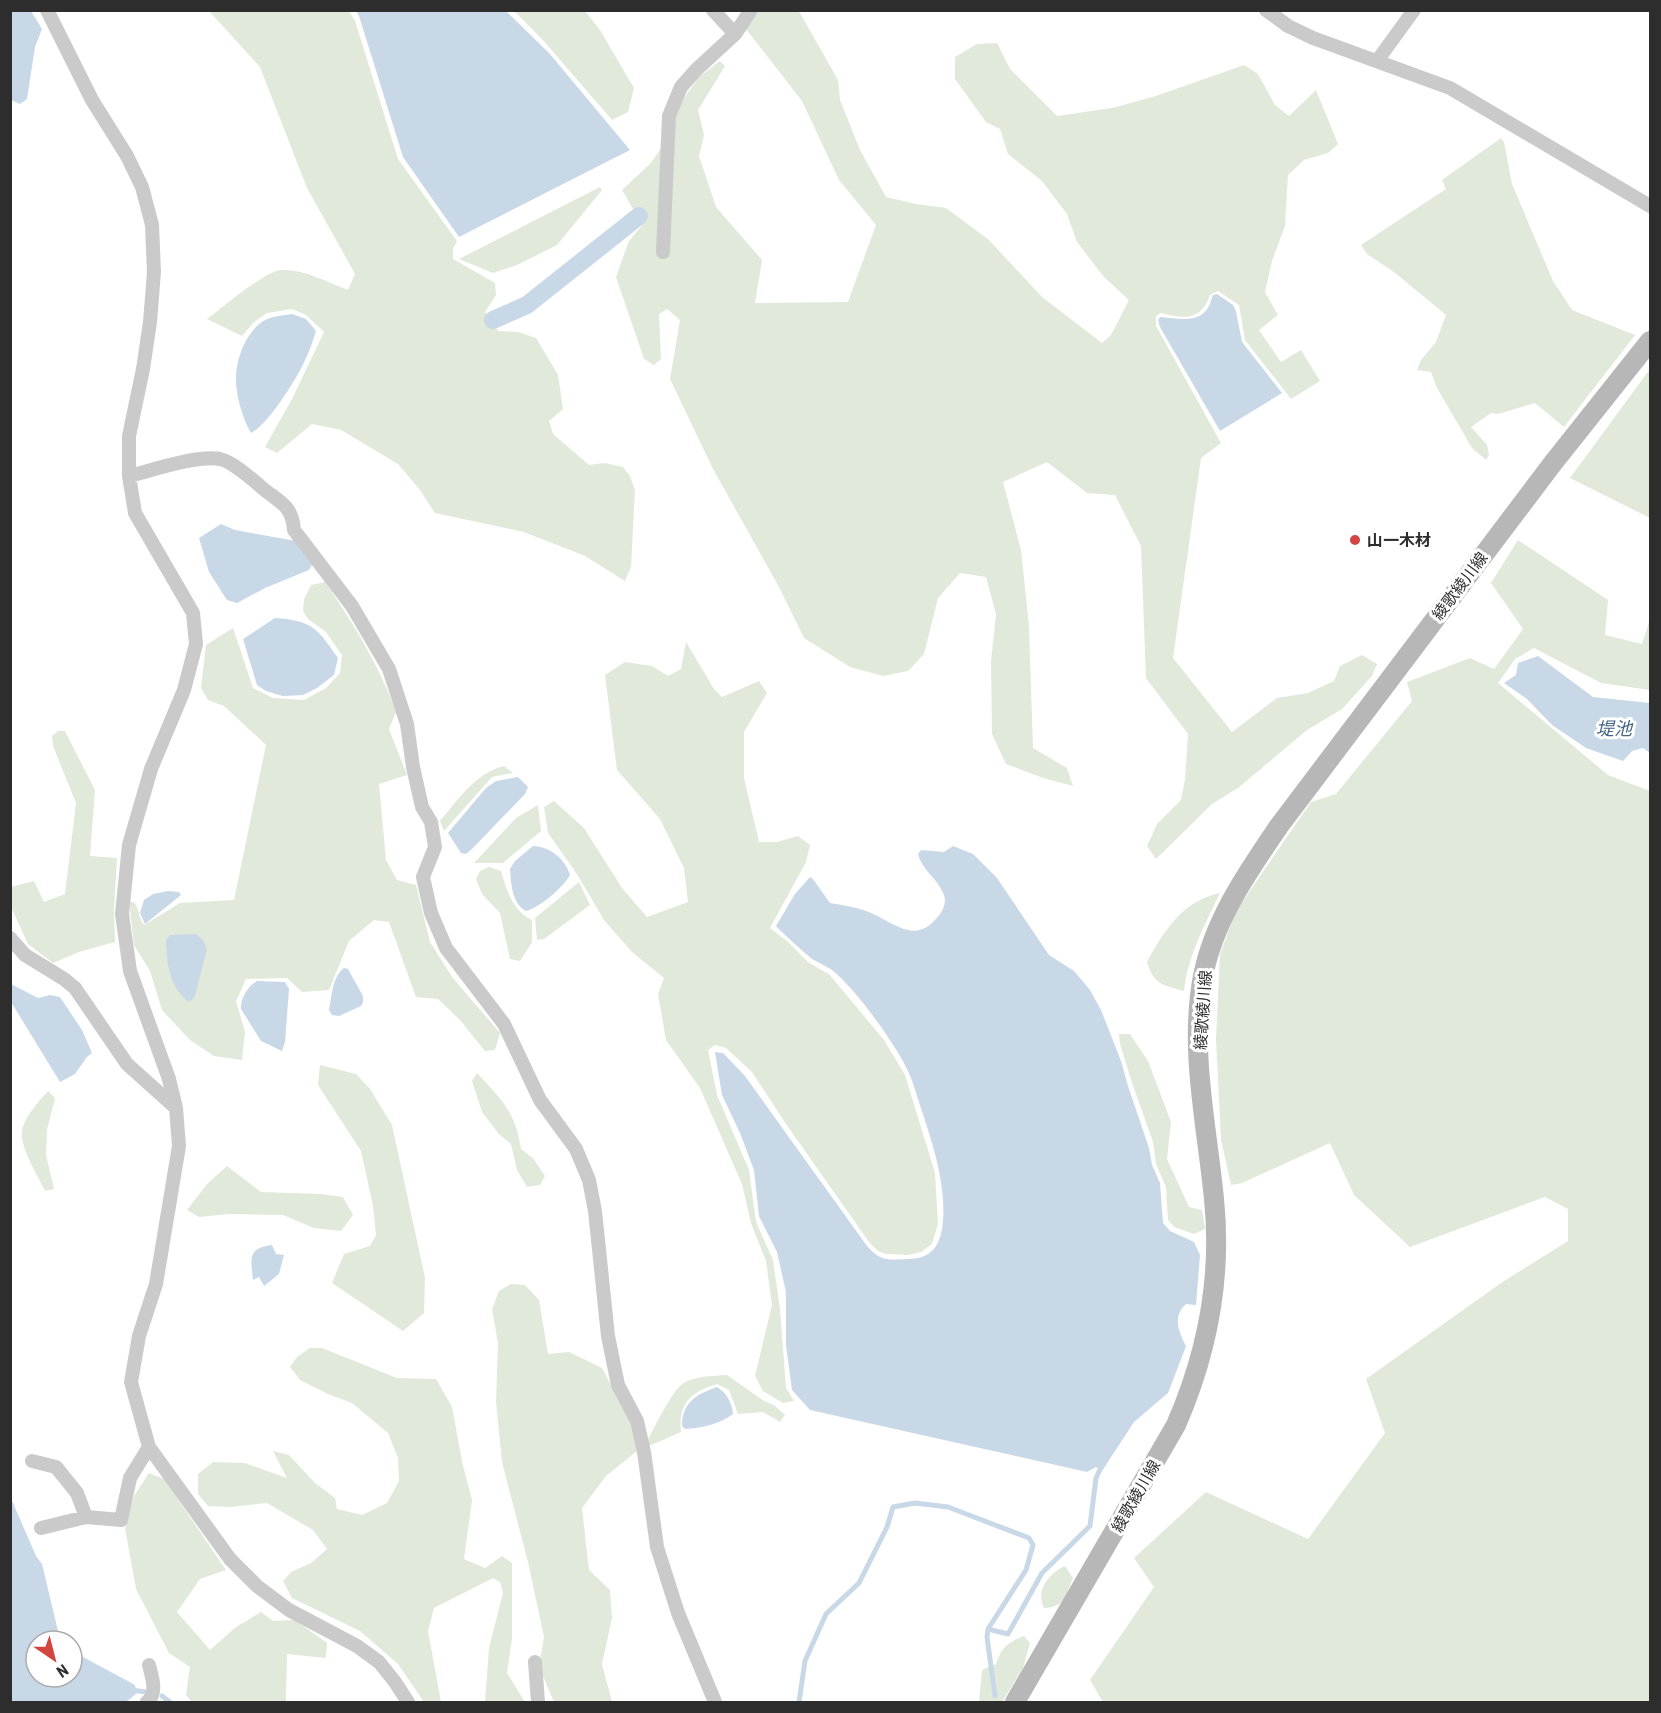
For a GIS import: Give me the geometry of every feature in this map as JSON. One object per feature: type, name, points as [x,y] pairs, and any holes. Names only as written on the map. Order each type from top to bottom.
[{"type":"main road","name":"綾歌綾川線","points":[[1015,1702],[1176,1425],[1191,1391],[1202,1357],[1215,1280],[1217,1240],[1215,1200],[1200,1084],[1200,1003],[1203,976],[1218,927],[1238,888],[1279,826],[1553,463],[1650,340]]},
{"type":"street","points":[[47,10],[92,100],[132,166],[142,187],[152,225],[154,272],[150,322],[129,436],[129,476],[135,513],[193,613],[196,644],[184,690],[151,769],[129,845],[122,914],[130,970],[169,1079],[176,1108],[179,1146],[156,1284],[139,1336],[131,1382],[149,1447],[230,1559],[257,1586],[289,1610],[357,1646],[379,1662],[408,1702]]},
{"type":"street","points":[[713,10],[735,34]]},
{"type":"street","points":[[663,252],[669,116],[681,87],[735,34],[751,10]]},
{"type":"street","points":[[1266,10],[1288,26],[1313,38],[1450,88],[1650,206]]},
{"type":"street","points":[[1377,61],[1414,10]]},
{"type":"street","points":[[129,476],[199,459],[222,459],[250,477],[284,506],[292,516],[294,530],[351,606],[389,669],[407,724],[422,807],[431,822],[435,847],[423,877],[431,913],[446,948],[504,1024],[540,1100],[576,1149],[589,1180],[595,1211],[608,1336],[618,1385],[637,1421],[644,1452],[657,1547],[678,1613],[715,1702]]},
{"type":"street","points":[[10,938],[25,955],[75,988],[127,1064],[176,1108]]},
{"type":"street","points":[[41,1528],[86,1517],[121,1520],[130,1478],[149,1447]]},
{"type":"street","points":[[32,1461],[56,1467],[77,1493],[86,1517]]},
{"type":"street","points":[[535,1662],[538,1702]]},
{"type":"street","points":[[147,1702],[152,1698],[154,1686],[149,1665]]},
{"type":"shaded area","points":[[209,11],[349,11],[355,21],[398,159],[457,241],[453,249],[453,259],[495,283],[496,295],[485,312],[498,331],[518,332],[536,338],[558,375],[563,409],[549,421],[553,434],[589,465],[605,463],[623,467],[630,476],[635,490],[631,567],[625,581],[585,556],[524,532],[435,513],[420,490],[398,464],[341,430],[312,424],[277,453],[265,447],[292,399],[324,332],[306,315],[292,309],[267,313],[254,322],[242,336],[207,319],[255,283],[274,272],[290,270],[348,290],[355,274],[307,188],[260,67]]},
{"type":"shaded area","points":[[514,11],[585,11],[600,30],[634,88],[628,112],[612,120],[542,39]]},
{"type":"shaded area","points":[[759,11],[798,11],[800,13],[838,80],[840,100],[860,150],[886,197],[946,208],[989,240],[1042,297],[1102,343],[1111,335],[1129,300],[1104,277],[1077,242],[1067,214],[1042,181],[1008,154],[1000,129],[986,122],[955,79],[955,57],[977,44],[997,43],[1010,69],[1057,116],[1112,108],[1156,96],[1244,65],[1258,74],[1275,105],[1289,116],[1316,90],[1338,144],[1328,153],[1304,160],[1288,175],[1285,226],[1272,261],[1265,292],[1278,315],[1259,330],[1281,362],[1301,350],[1320,381],[1291,399],[1245,340],[1239,305],[1218,291],[1210,295],[1202,310],[1197,314],[1184,317],[1161,313],[1156,316],[1156,326],[1221,443],[1201,458],[1173,658],[1232,732],[1277,698],[1308,693],[1334,681],[1340,666],[1362,655],[1377,664],[1372,676],[1342,709],[1307,730],[1238,788],[1212,804],[1156,859],[1147,846],[1157,824],[1181,800],[1188,734],[1146,678],[1141,546],[1115,495],[1087,493],[1047,462],[1003,482],[1021,550],[1029,626],[1033,748],[1067,768],[1073,786],[1006,764],[992,734],[991,661],[996,614],[986,577],[960,573],[938,598],[924,654],[908,671],[883,676],[850,667],[804,638],[779,587],[713,469],[670,379],[680,320],[667,309],[659,314],[661,359],[654,365],[644,359],[616,277],[629,241],[645,222],[639,210],[633,209],[622,190],[650,164],[673,131],[677,108],[699,77],[720,61],[725,66],[698,110],[704,135],[699,156],[716,207],[762,260],[755,303],[848,302],[876,225],[839,180],[802,101],[746,29]]},
{"type":"shaded area","points":[[1501,138],[1504,142],[1512,184],[1553,281],[1572,310],[1635,335],[1564,427],[1535,403],[1498,414],[1491,413],[1471,427],[1487,445],[1489,455],[1486,460],[1472,448],[1437,388],[1431,372],[1417,370],[1421,360],[1436,342],[1446,315],[1394,272],[1367,254],[1361,245],[1446,189],[1442,180]]},
{"type":"shaded area","points":[[600,187],[602,190],[557,245],[517,265],[493,273],[459,259]]},
{"type":"shaded area","points":[[1650,369],[1650,518],[1570,478]]},
{"type":"shaded area","points":[[1518,540],[1608,600],[1605,635],[1642,644],[1650,619],[1650,690],[1601,683],[1534,648],[1515,659],[1498,683],[1608,775],[1650,791],[1650,1702],[1103,1702],[1090,1680],[1154,1587],[1134,1558],[1206,1492],[1308,1539],[1385,1433],[1366,1379],[1501,1283],[1568,1241],[1568,1209],[1545,1197],[1410,1247],[1354,1195],[1330,1143],[1242,1183],[1231,1185],[1221,1139],[1216,1039],[1220,954],[1236,911],[1311,802],[1336,794],[1412,701],[1407,682],[1470,658],[1494,669],[1523,629],[1491,583]]},
{"type":"shaded area","points":[[325,582],[365,645],[396,712],[389,729],[407,775],[379,784],[386,860],[397,880],[416,885],[430,942],[452,977],[500,1033],[495,1050],[485,1051],[460,1020],[438,999],[416,997],[389,922],[374,920],[349,941],[329,990],[302,992],[287,978],[246,979],[236,1001],[245,1032],[242,1060],[214,1056],[190,1040],[162,1010],[150,971],[134,945],[129,902],[134,902],[144,925],[180,903],[234,900],[266,745],[224,706],[208,700],[201,688],[206,645],[233,628],[253,688],[273,698],[304,700],[326,688],[340,673],[342,655],[326,632],[308,619],[303,611],[304,599],[311,585]]},
{"type":"shaded area","points":[[686,642],[714,689],[722,697],[759,681],[767,693],[744,732],[744,778],[759,842],[777,842],[798,836],[810,845],[806,862],[770,928],[809,963],[829,974],[884,1040],[905,1075],[935,1173],[938,1224],[932,1244],[921,1252],[908,1255],[886,1254],[878,1251],[869,1242],[752,1072],[726,1048],[715,1045],[708,1050],[717,1095],[749,1170],[756,1222],[773,1260],[780,1309],[786,1388],[794,1401],[783,1403],[763,1391],[755,1376],[772,1305],[766,1261],[751,1223],[742,1184],[700,1088],[666,1040],[658,994],[664,978],[632,952],[604,920],[577,874],[548,833],[544,807],[554,801],[584,828],[622,888],[647,917],[688,902],[684,868],[660,819],[617,770],[605,675],[625,662],[652,666],[668,676],[681,669]]},
{"type":"shaded area","points":[[58,731],[65,731],[95,790],[90,856],[117,858],[115,942],[79,952],[53,963],[28,944],[11,907],[10,887],[34,881],[44,902],[65,894],[76,803],[53,746],[52,736]]},
{"type":"shaded area","points":[[504,766],[513,773],[492,777],[444,831],[440,821],[461,796],[484,775]]},
{"type":"shaded area","points":[[538,805],[541,831],[503,863],[474,863],[516,818]]},
{"type":"shaded area","points":[[489,867],[501,871],[508,893],[515,905],[532,920],[532,942],[520,961],[510,959],[500,913],[482,894],[476,879],[480,871]]},
{"type":"shaded area","points":[[579,882],[590,905],[544,939],[537,940],[535,918]]},
{"type":"shaded area","points":[[1220,893],[1193,953],[1184,991],[1160,983],[1156,980],[1147,962],[1160,939],[1185,910],[1207,897]]},
{"type":"shaded area","points":[[1119,1034],[1130,1034],[1148,1061],[1171,1122],[1167,1159],[1189,1207],[1202,1210],[1205,1229],[1194,1234],[1174,1227],[1168,1220],[1166,1187],[1156,1164],[1153,1142],[1132,1083]]},
{"type":"shaded area","points":[[320,1065],[356,1074],[370,1089],[392,1125],[425,1278],[424,1313],[403,1331],[332,1283],[344,1254],[370,1246],[376,1235],[373,1206],[361,1151],[318,1085]]},
{"type":"shaded area","points":[[477,1073],[511,1115],[521,1149],[533,1158],[545,1176],[540,1185],[527,1187],[517,1170],[511,1144],[499,1134],[482,1112],[472,1081]]},
{"type":"shaded area","points":[[48,1091],[55,1098],[47,1130],[46,1155],[54,1189],[45,1191],[26,1152],[22,1130],[29,1114]]},
{"type":"shaded area","points":[[227,1166],[261,1192],[343,1197],[353,1215],[341,1231],[314,1228],[283,1215],[229,1214],[199,1217],[187,1210],[207,1184]]},
{"type":"shaded area","points":[[511,1284],[525,1285],[539,1300],[548,1354],[569,1352],[602,1368],[630,1421],[637,1451],[606,1476],[582,1508],[589,1570],[610,1590],[612,1618],[602,1664],[612,1702],[554,1702],[539,1667],[544,1637],[528,1562],[502,1462],[496,1402],[498,1343],[492,1309],[499,1291]]},
{"type":"shaded area","points":[[310,1348],[322,1348],[397,1378],[436,1379],[452,1407],[472,1500],[464,1559],[485,1568],[502,1556],[512,1563],[512,1639],[507,1673],[525,1702],[485,1702],[489,1648],[503,1593],[500,1582],[493,1578],[434,1608],[428,1631],[441,1702],[424,1702],[398,1664],[360,1631],[292,1598],[283,1581],[291,1572],[311,1563],[327,1549],[313,1530],[267,1503],[229,1507],[208,1506],[198,1494],[198,1474],[213,1462],[245,1463],[287,1478],[273,1451],[289,1455],[315,1483],[335,1498],[337,1509],[362,1515],[387,1503],[399,1481],[398,1458],[388,1433],[352,1403],[300,1380],[290,1367],[297,1357]]},
{"type":"shaded area","points":[[727,1375],[764,1401],[774,1405],[785,1415],[780,1422],[763,1412],[738,1414],[729,1390],[717,1384],[700,1391],[688,1400],[682,1413],[681,1432],[649,1446],[647,1442],[658,1421],[681,1385],[697,1378]]},
{"type":"shaded area","points":[[149,1473],[164,1479],[226,1570],[200,1579],[177,1612],[210,1650],[236,1627],[261,1612],[273,1621],[295,1620],[327,1643],[326,1658],[287,1654],[286,1702],[192,1702],[186,1695],[190,1667],[169,1653],[136,1589],[125,1528],[134,1496]]},
{"type":"shaded area","points":[[1065,1566],[1073,1578],[1064,1599],[1056,1606],[1044,1608],[1041,1595],[1045,1583]]},
{"type":"shaded area","points":[[1024,1636],[1030,1643],[1023,1668],[1002,1702],[979,1702],[982,1670],[996,1664],[1006,1646]]},
{"type":"water","points":[[10,11],[31,11],[42,29],[35,47],[27,99],[20,104],[11,100]]},
{"type":"water","points":[[356,11],[506,11],[549,53],[630,150],[459,237],[403,157]]},
{"type":"water","points":[[1217,294],[1233,305],[1242,342],[1282,393],[1220,431],[1158,320],[1160,317],[1185,319],[1198,317],[1208,308],[1213,295]]},
{"type":"water","points":[[292,314],[306,319],[316,331],[290,388],[266,421],[251,433],[237,393],[236,372],[244,344],[249,335],[262,322],[272,317]]},
{"type":"water","points":[[221,524],[235,530],[296,541],[313,563],[309,570],[265,588],[237,603],[227,600],[209,572],[199,538]]},
{"type":"water","points":[[275,618],[298,621],[319,633],[338,658],[334,675],[303,695],[283,696],[266,691],[257,685],[243,639]]},
{"type":"water","name":"堤池","points":[[1538,656],[1593,697],[1650,703],[1650,753],[1643,748],[1632,751],[1623,761],[1586,748],[1552,725],[1527,699],[1504,683],[1516,675],[1518,663]]},
{"type":"water","points":[[518,777],[528,787],[525,794],[472,849],[466,854],[461,853],[448,833],[486,788],[496,781]]},
{"type":"water","points":[[533,846],[551,851],[565,864],[570,875],[551,896],[538,906],[526,911],[521,908],[515,898],[510,869],[515,861]]},
{"type":"water","points":[[953,846],[973,854],[997,878],[1049,955],[1074,971],[1090,990],[1101,1010],[1121,1061],[1149,1148],[1152,1165],[1160,1183],[1163,1223],[1170,1231],[1194,1242],[1200,1255],[1196,1305],[1186,1304],[1179,1314],[1179,1330],[1186,1346],[1168,1393],[1134,1422],[1102,1471],[1096,1467],[1087,1472],[810,1410],[792,1390],[786,1345],[786,1292],[777,1252],[759,1216],[754,1170],[722,1095],[715,1052],[723,1053],[745,1076],[867,1246],[876,1255],[890,1260],[917,1258],[930,1253],[938,1243],[942,1229],[942,1191],[933,1145],[908,1071],[883,1030],[841,978],[812,959],[776,926],[795,894],[810,877],[830,903],[866,911],[904,929],[913,931],[922,929],[931,924],[940,914],[945,898],[918,854],[921,850],[944,852]]},
{"type":"water","points":[[168,891],[179,892],[181,895],[145,924],[140,913],[144,900],[153,894]]},
{"type":"water","points":[[196,934],[203,940],[207,949],[195,996],[188,1002],[176,988],[170,973],[166,940],[170,935]]},
{"type":"water","points":[[344,968],[348,969],[363,996],[363,1002],[361,1006],[339,1016],[332,1015],[329,1010],[333,987],[337,976]]},
{"type":"water","points":[[257,981],[285,982],[289,989],[285,1042],[282,1051],[261,1041],[241,1009],[245,993]]},
{"type":"water","points":[[11,984],[38,998],[50,995],[60,997],[82,1030],[92,1053],[75,1074],[60,1082],[11,1002]]},
{"type":"water","points":[[272,1245],[276,1254],[284,1255],[279,1274],[264,1286],[259,1277],[253,1280],[252,1256],[258,1249]]},
{"type":"water","points":[[717,1387],[724,1392],[733,1414],[710,1425],[685,1429],[682,1426],[683,1418],[688,1405],[697,1396]]},
{"type":"water","points":[[10,1496],[36,1556],[42,1564],[58,1629],[24,1629],[24,1689],[84,1689],[84,1657],[135,1685],[137,1693],[126,1702],[11,1702]]},
{"type":"waterway","points":[[493,320],[527,305],[639,216]]},
{"type":"waterway","points":[[988,1629],[1008,1634],[1042,1573],[1090,1526],[1096,1478],[1102,1465]]},
{"type":"waterway","points":[[799,1702],[805,1661],[826,1614],[859,1583],[887,1527],[893,1507],[915,1503],[948,1507],[1029,1538],[1033,1545],[1026,1570],[988,1629],[987,1637],[995,1696]]},
{"type":"waterway","points":[[131,1690],[146,1692]]},
{"type":"waterway","points":[[162,1696],[170,1702]]},
{"type":"place","name":"山一木材","points":[[1355,540]]}]
